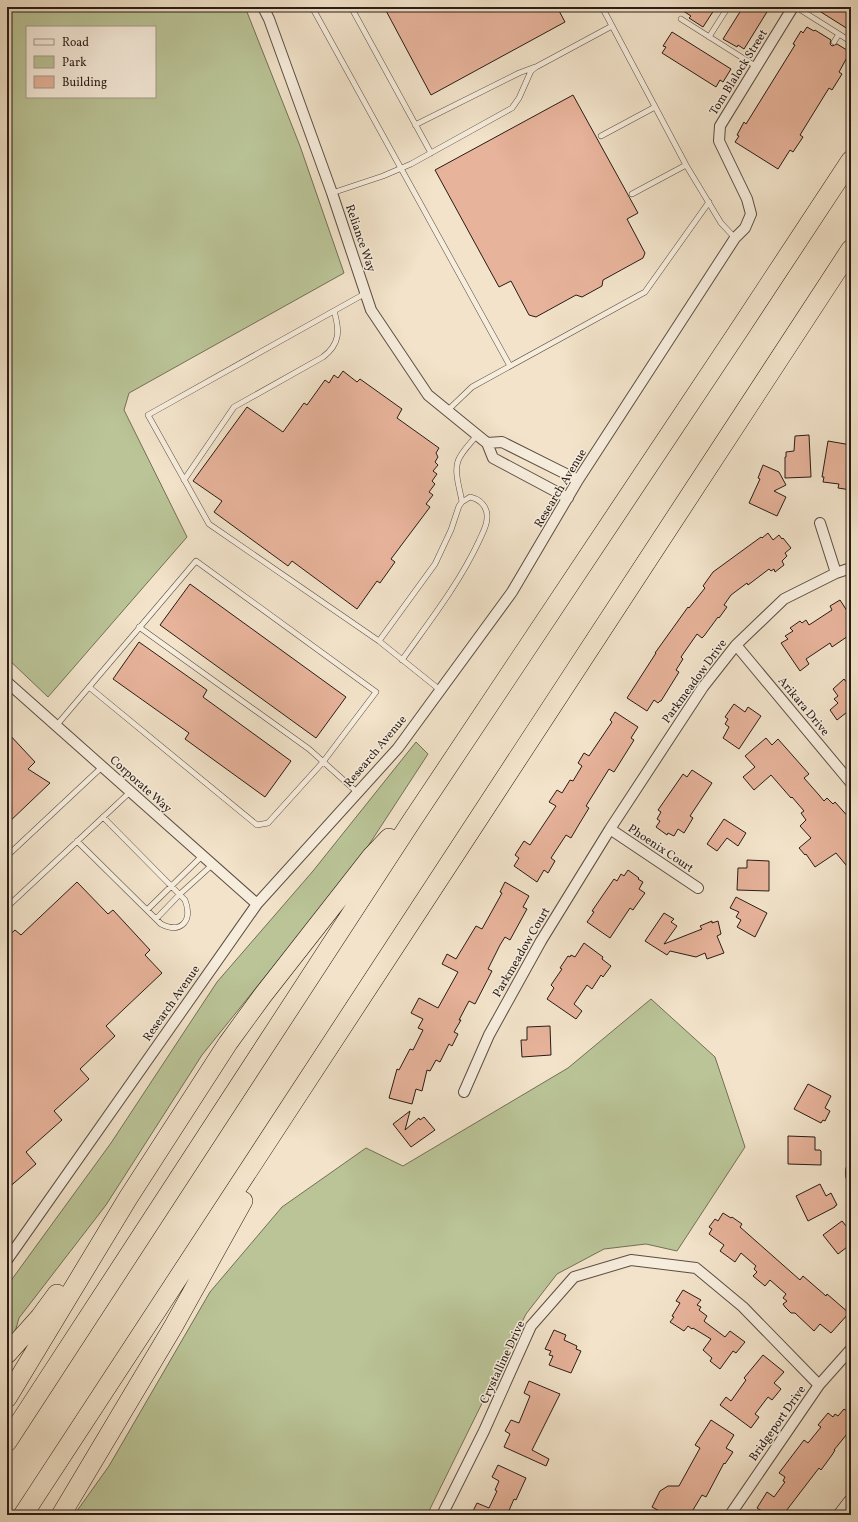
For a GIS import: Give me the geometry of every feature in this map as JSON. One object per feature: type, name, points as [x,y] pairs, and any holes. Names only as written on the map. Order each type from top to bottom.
[{"type":"highway","points":[[7,1442],[410,822],[851,160]]},
{"type":"highway","points":[[23,1515],[555,699],[851,249]]},
{"type":"highway","points":[[7,1398],[128,1198],[228,1043],[263,995],[371,857],[388,838],[410,822]]},
{"type":"highway","points":[[61,1515],[172,1327],[321,1060]]},
{"type":"highway","points":[[7,1354],[40,1317],[128,1198]]},
{"type":"highway","points":[[53,1515],[139,1384]]},
{"type":"main road","points":[[841,1515],[851,1502]]},
{"type":"street","name":"Reliance Way","points":[[263,7],[269,19],[332,193],[371,310],[428,395],[487,443],[493,458],[568,498]]},
{"type":"street","name":"Tom Blalock Street","points":[[735,238],[745,228],[751,214],[747,199],[719,141],[720,126],[794,7]]},
{"type":"street","name":"Research Avenue","points":[[7,1260],[257,904],[398,748],[512,592],[578,480],[735,238]]},
{"type":"street","points":[[487,443],[502,442],[578,480]]},
{"type":"street","points":[[820,522],[836,573]]},
{"type":"street","name":"Parkmeadow Drive","points":[[610,829],[703,687],[736,644],[784,599],[836,573],[851,568]]},
{"type":"street","name":"Arikara Drive","points":[[736,644],[851,783]]},
{"type":"street","name":"Corporate Way","points":[[7,682],[257,904]]},
{"type":"street","name":"Phoenix Court","points":[[610,829],[698,888]]},
{"type":"street","name":"Parkmeadow Court","points":[[464,1092],[488,1035],[541,941],[610,829]]},
{"type":"street","points":[[851,1170],[851,1176]]},
{"type":"street","name":"Crystalline Drive","points":[[442,1515],[484,1431],[531,1326],[574,1276],[631,1260],[696,1268],[743,1307],[819,1385]]},
{"type":"street","name":"Bridgeport Drive","points":[[730,1515],[819,1385],[851,1349]]},
{"type":"lane","points":[[312,7],[510,366]]},
{"type":"lane","points":[[351,7],[431,153]]},
{"type":"lane","points":[[602,7],[686,165],[721,223],[735,238]]},
{"type":"lane","points":[[709,37],[728,7]]},
{"type":"lane","points":[[794,7],[850,41]]},
{"type":"lane","points":[[681,19],[756,67]]},
{"type":"lane","points":[[332,193],[383,176],[401,168],[512,108],[519,98],[531,71],[612,26]]},
{"type":"lane","points":[[834,42],[839,34]]},
{"type":"lane","points":[[415,125],[519,72],[536,67]]},
{"type":"lane","points":[[600,136],[655,107]]},
{"type":"lane","points":[[632,194],[686,165]]},
{"type":"lane","points":[[447,411],[472,387],[645,292],[709,202]]},
{"type":"lane","points":[[366,293],[148,415],[209,524],[379,641],[440,690]]},
{"type":"lane","points":[[184,480],[234,407],[323,358],[331,351],[336,340],[338,326],[334,311]]},
{"type":"lane","points":[[462,502],[458,480],[458,460],[477,435]]},
{"type":"lane","points":[[379,641],[435,564],[451,530],[459,506],[470,497],[480,501],[487,512],[487,524],[471,558],[432,618],[402,660]]},
{"type":"lane","points":[[56,726],[89,687],[139,628],[196,561],[376,692],[323,762],[268,823],[257,825],[89,687]]},
{"type":"lane","points":[[139,628],[309,749],[358,793]]},
{"type":"lane","points":[[7,856],[102,767]]},
{"type":"lane","points":[[7,907],[130,792]]},
{"type":"lane","points":[[77,841],[156,919],[167,927],[178,926],[187,920],[189,909],[186,900],[103,817]]},
{"type":"lane","points":[[147,910],[202,856]]},
{"type":"lane","points":[[156,919],[180,894],[212,865]]},
{"type":"green space","points":[[7,7],[245,7],[300,146],[344,273],[129,393],[124,410],[187,537],[48,697],[7,658]]},
{"type":"green space","points":[[416,742],[428,754],[359,860],[202,1055],[106,1205],[19,1318],[7,1360],[7,1286],[111,1143],[217,982],[313,871]]},
{"type":"green space","points":[[651,999],[715,1057],[745,1147],[677,1251],[646,1244],[604,1249],[557,1274],[526,1314],[427,1515],[74,1515],[109,1466],[210,1292],[282,1207],[366,1148],[403,1166],[568,1068]]},
{"type":"building","points":[[384,7],[557,7],[565,22],[431,95]]},
{"type":"building","points":[[677,7],[716,7],[703,27],[689,18],[691,16]]},
{"type":"building","points":[[743,7],[770,7],[744,49],[738,45],[737,47],[723,39]]},
{"type":"building","points":[[813,7],[851,7],[851,31]]},
{"type":"building","points":[[807,27],[831,40],[830,44],[832,46],[837,44],[850,52],[839,72],[842,74],[832,90],[829,88],[800,135],[803,137],[793,152],[790,150],[778,169],[735,142],[744,122],[746,124],[795,45],[793,44],[801,31],[803,33]]},
{"type":"building","points":[[672,32],[731,69],[723,82],[720,80],[716,87],[662,53],[666,47],[663,46]]},
{"type":"building","points":[[573,95],[638,213],[627,219],[645,253],[643,258],[603,280],[602,286],[582,297],[576,295],[536,317],[529,315],[511,281],[499,287],[435,170]]},
{"type":"building","points":[[343,371],[357,382],[360,379],[402,409],[397,418],[439,448],[436,453],[438,457],[435,462],[438,465],[433,471],[437,474],[432,481],[435,484],[429,492],[433,495],[426,504],[430,507],[391,559],[395,562],[380,583],[377,581],[357,609],[292,561],[288,566],[214,512],[222,501],[193,481],[247,407],[283,432],[304,403],[307,405],[325,380],[329,383],[334,375],[338,378]]},
{"type":"building","points":[[809,435],[811,477],[785,478],[786,452],[794,451],[795,436]]},
{"type":"building","points":[[828,441],[851,445],[851,490],[838,488],[839,484],[823,482],[824,477],[822,477]]},
{"type":"building","points":[[763,465],[779,472],[786,485],[774,491],[786,497],[777,516],[749,503],[760,479],[758,478]]},
{"type":"building","points":[[768,533],[773,540],[779,535],[791,548],[785,553],[787,556],[782,561],[784,565],[775,572],[774,569],[771,571],[769,569],[748,585],[747,583],[731,595],[724,605],[727,607],[719,618],[718,617],[702,638],[697,634],[681,657],[683,659],[676,670],[679,672],[661,701],[658,703],[654,700],[647,711],[627,698],[655,653],[688,607],[689,608],[705,588],[703,586],[713,572]]},
{"type":"building","points":[[190,584],[346,697],[316,738],[160,625]]},
{"type":"building","points":[[840,600],[851,617],[851,634],[832,647],[830,643],[806,659],[809,664],[800,671],[781,643],[788,639],[785,636],[793,631],[790,628],[800,621],[802,623],[806,620],[809,625],[832,610],[830,606]]},
{"type":"building","points":[[139,642],[207,690],[203,697],[291,761],[265,797],[185,739],[189,733],[113,679]]},
{"type":"building","points":[[844,679],[851,688],[851,709],[837,720],[830,710],[838,703],[834,699],[838,696],[833,689]]},
{"type":"building","points":[[734,704],[745,712],[748,707],[761,716],[739,749],[723,738],[729,727],[725,724],[728,719],[725,717]]},
{"type":"building","points":[[615,712],[638,727],[631,738],[634,740],[614,772],[609,769],[586,806],[589,808],[571,838],[566,835],[551,858],[555,861],[548,873],[544,870],[537,882],[514,866],[519,858],[515,855],[524,841],[530,845],[556,806],[549,802],[557,790],[562,793],[570,780],[573,781],[582,766],[578,763],[584,753],[589,756],[612,722],[610,720]]},
{"type":"building","points":[[7,732],[35,762],[28,769],[50,783],[7,824]]},
{"type":"building","points":[[766,738],[772,745],[778,739],[809,774],[804,778],[824,801],[827,798],[833,804],[835,802],[851,820],[851,871],[836,853],[815,867],[806,854],[805,855],[799,848],[811,838],[800,826],[806,820],[801,813],[804,811],[771,775],[754,790],[743,777],[755,767],[745,756]]},
{"type":"building","points":[[692,770],[712,783],[690,816],[693,818],[684,833],[678,829],[674,836],[668,833],[667,835],[656,827],[660,821],[657,819],[661,812],[658,810],[683,774],[687,777]]},
{"type":"building","points":[[724,819],[746,833],[738,846],[727,838],[717,851],[707,844]]},
{"type":"building","points":[[747,860],[769,861],[769,891],[737,890],[738,868],[747,868]]},
{"type":"building","points":[[628,870],[643,882],[639,889],[645,893],[633,910],[630,908],[610,938],[587,922],[594,912],[592,911],[614,879],[617,881],[621,874],[624,876]]},
{"type":"building","points":[[77,882],[108,914],[113,910],[150,950],[145,955],[162,973],[106,1026],[115,1036],[80,1069],[89,1079],[54,1111],[62,1120],[26,1152],[36,1164],[7,1189],[7,937],[15,930],[21,935]]},
{"type":"building","points":[[505,882],[529,896],[523,907],[527,909],[510,940],[505,937],[500,945],[488,969],[492,971],[475,1004],[469,1001],[454,1032],[458,1034],[452,1046],[449,1044],[440,1062],[436,1060],[430,1071],[427,1070],[422,1091],[416,1089],[412,1104],[389,1098],[397,1069],[399,1070],[410,1049],[413,1050],[423,1030],[418,1028],[423,1019],[411,1013],[419,998],[438,1008],[458,972],[442,964],[447,954],[456,959],[476,926],[482,929],[502,893],[500,892]]},
{"type":"building","points":[[736,897],[767,913],[755,937],[737,927],[741,920],[736,917],[739,912],[730,908]]},
{"type":"building","points":[[664,913],[674,919],[671,922],[677,926],[664,944],[702,929],[700,926],[712,921],[712,923],[718,921],[721,934],[717,936],[724,953],[707,959],[705,953],[696,957],[670,951],[667,955],[645,941]]},
{"type":"building","points":[[584,943],[603,957],[602,959],[611,966],[603,977],[601,975],[592,989],[587,985],[574,1004],[582,1011],[576,1019],[547,999],[554,988],[551,985],[562,969],[560,968],[568,956],[570,957],[571,955],[575,957]]},
{"type":"building","points":[[550,1026],[551,1055],[522,1057],[521,1040],[527,1040],[527,1027]]},
{"type":"building","points":[[808,1084],[831,1096],[825,1108],[830,1111],[825,1121],[823,1120],[821,1123],[794,1109]]},
{"type":"building","points":[[410,1111],[405,1130],[419,1118],[420,1120],[424,1117],[435,1130],[411,1147],[393,1124]]},
{"type":"building","points":[[788,1136],[815,1137],[815,1150],[821,1151],[821,1165],[788,1164]]},
{"type":"building","points":[[820,1184],[826,1196],[831,1193],[837,1205],[808,1221],[796,1196]]},
{"type":"building","points":[[723,1213],[742,1224],[740,1227],[800,1280],[803,1276],[849,1313],[831,1333],[820,1324],[814,1331],[795,1313],[791,1313],[783,1304],[787,1301],[783,1298],[786,1294],[770,1280],[765,1286],[753,1276],[757,1272],[754,1269],[756,1266],[741,1253],[735,1262],[720,1251],[724,1245],[709,1234],[712,1229],[709,1227],[715,1219],[718,1221]]},
{"type":"building","points":[[842,1221],[851,1232],[851,1244],[838,1254],[823,1235]]},
{"type":"building","points":[[683,1290],[701,1300],[697,1305],[701,1307],[699,1310],[707,1316],[704,1321],[705,1322],[725,1337],[730,1331],[745,1342],[736,1353],[733,1351],[720,1369],[710,1361],[712,1358],[703,1350],[711,1339],[693,1328],[692,1329],[688,1326],[684,1331],[670,1322],[674,1317],[672,1316],[680,1303],[676,1301]]},
{"type":"building","points":[[554,1330],[566,1335],[564,1340],[577,1346],[576,1349],[581,1351],[571,1373],[549,1365],[553,1356],[549,1355],[551,1351],[545,1349]]},
{"type":"building","points":[[763,1355],[784,1372],[774,1383],[781,1389],[772,1400],[768,1397],[755,1414],[759,1417],[751,1428],[720,1405],[726,1397],[731,1401],[746,1380],[744,1378]]},
{"type":"building","points":[[529,1381],[560,1394],[532,1450],[549,1459],[546,1466],[504,1447],[510,1434],[505,1431],[511,1420],[519,1423],[530,1396],[524,1393]]},
{"type":"building","points":[[844,1409],[851,1414],[851,1429],[834,1450],[821,1470],[819,1468],[783,1515],[768,1515],[757,1508],[767,1492],[774,1497],[785,1482],[783,1481],[785,1477],[779,1473],[804,1440],[808,1443],[821,1427],[818,1425],[828,1413],[833,1417],[835,1414],[838,1416]]},
{"type":"building","points":[[711,1420],[734,1435],[726,1448],[733,1452],[725,1464],[724,1463],[706,1497],[702,1495],[690,1515],[667,1515],[652,1507],[660,1491],[668,1486],[679,1486],[700,1448],[695,1445]]},
{"type":"building","points":[[498,1465],[526,1478],[516,1500],[514,1499],[507,1515],[471,1515],[477,1503],[489,1508],[497,1491],[495,1490],[499,1481],[492,1477]]}]
